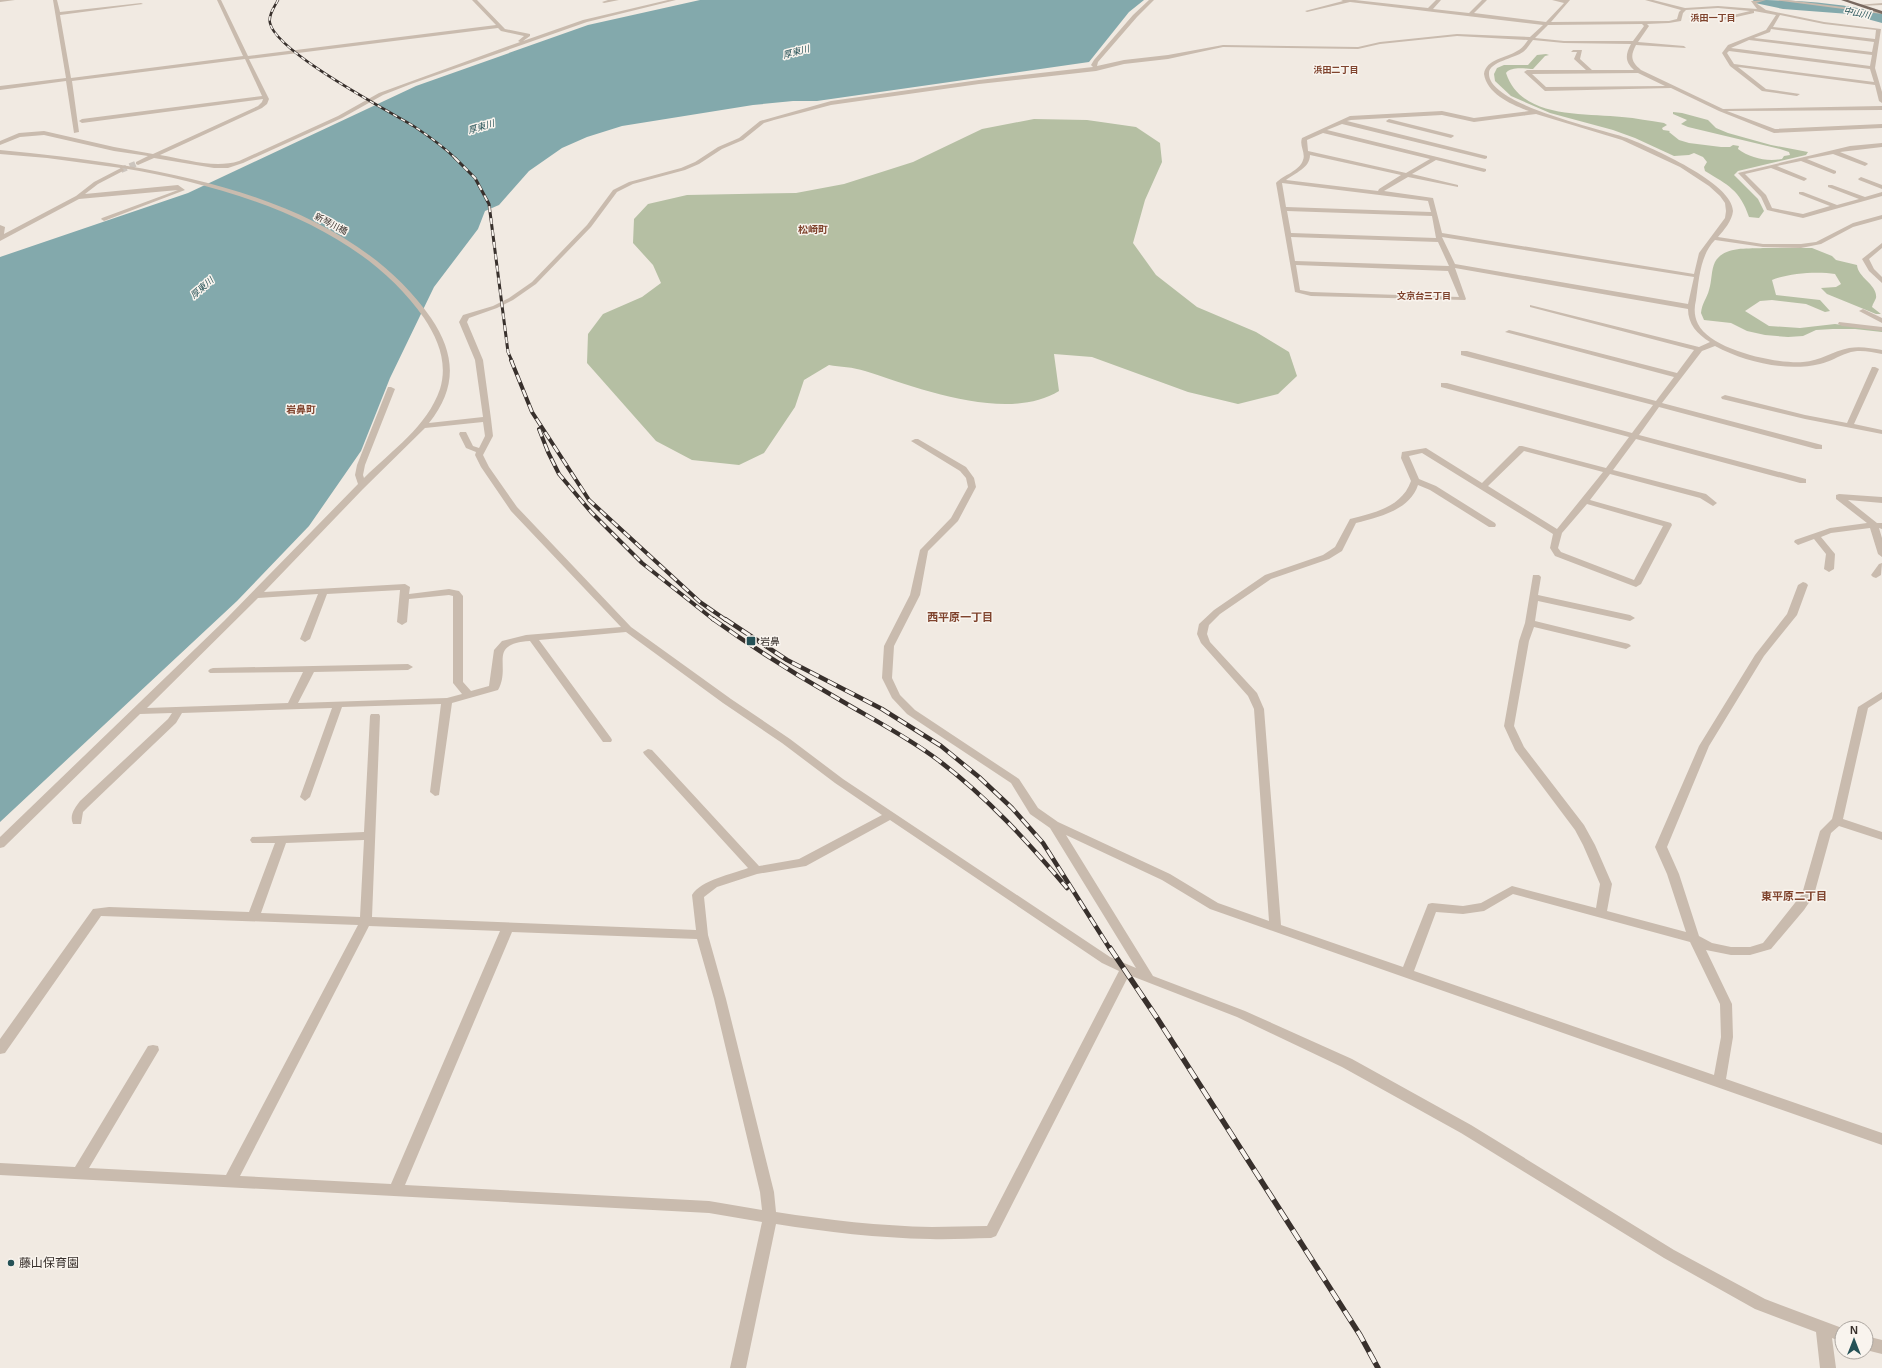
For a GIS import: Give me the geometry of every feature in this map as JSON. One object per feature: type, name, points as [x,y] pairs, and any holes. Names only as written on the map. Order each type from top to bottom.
[{"type":"main road","points":[[1843,0],[1882,13]]},
{"type":"street","points":[[0,1],[13,0]]},
{"type":"street","points":[[55,0],[67,79],[74,105],[76,132]]},
{"type":"street","points":[[138,163],[260,107],[265,103],[265,97],[219,0]]},
{"type":"street","points":[[474,0],[503,30],[528,35],[514,46]]},
{"type":"street","points":[[604,2],[617,0]]},
{"type":"street","points":[[0,143],[19,135],[44,133],[114,149],[214,166],[234,164],[340,117],[388,91],[585,21],[645,4],[674,0]]},
{"type":"street","points":[[1096,69],[1094,65],[1096,61],[1135,16],[1152,0]]},
{"type":"street","points":[[1343,0],[1546,23],[1679,20],[1681,12],[1685,9]]},
{"type":"street","points":[[1387,5],[1393,0]]},
{"type":"street","points":[[1429,10],[1439,0]]},
{"type":"street","points":[[1470,15],[1485,0]]},
{"type":"street","points":[[1554,0],[1567,1]]},
{"type":"street","points":[[1647,0],[1685,9],[1718,7],[1762,11],[1779,13],[1824,23],[1879,29],[1872,68],[1882,101]]},
{"type":"street","points":[[1762,11],[1753,2],[1764,0]]},
{"type":"street","points":[[1777,0],[1882,13]]},
{"type":"street","points":[[1307,11],[1329,7],[1349,1]]},
{"type":"street","points":[[1567,1],[1520,51],[1491,65],[1486,75],[1489,84],[1496,92],[1516,104],[1535,112],[1610,134],[1638,145],[1709,183],[1728,202],[1729,210],[1725,225],[1702,252],[1691,307],[1694,324],[1715,343],[1747,357],[1765,361],[1793,364],[1819,362],[1849,350],[1859,349],[1882,352]]},
{"type":"street","points":[[57,14],[141,4]]},
{"type":"street","points":[[1859,5],[1882,4]]},
{"type":"street","points":[[1723,19],[1762,11]]},
{"type":"street","points":[[1726,49],[1747,38],[1768,31],[1779,13]]},
{"type":"street","points":[[1643,22],[1647,26],[1635,43],[1628,60],[1633,67],[1721,110],[1774,131],[1882,126]]},
{"type":"street","points":[[0,88],[499,26]]},
{"type":"street","points":[[1771,28],[1878,41]]},
{"type":"street","points":[[1684,47],[1635,43],[1564,42],[1532,38],[1457,35],[1380,43],[1358,48],[1232,46],[1130,61],[1096,69],[957,85],[832,102],[762,122],[741,139],[720,148],[697,163],[683,169],[622,186],[610,196],[589,226],[534,283],[511,299],[495,307],[466,317],[463,322],[479,360],[489,436],[479,455],[484,467],[514,510],[628,629],[839,781],[1106,960],[1148,979],[1241,1014],[1347,1063],[1466,1129],[1669,1254],[1760,1304],[1834,1332]]},
{"type":"street","points":[[1747,38],[1874,54]]},
{"type":"street","points":[[1726,49],[1724,53],[1732,65],[1764,90],[1797,94]]},
{"type":"street","points":[[1726,49],[1872,68]]},
{"type":"street","points":[[1573,50],[1580,52],[1577,59],[1590,71]]},
{"type":"street","points":[[1732,65],[1876,84]]},
{"type":"street","points":[[1639,70],[1527,72],[1544,89],[1673,87]]},
{"type":"street","points":[[82,122],[208,107],[265,97]]},
{"type":"street","points":[[1721,110],[1882,108]]},
{"type":"street","points":[[1281,181],[1306,164],[1308,159],[1304,139],[1350,118],[1442,113],[1474,120],[1535,112]]},
{"type":"street","points":[[1380,117],[1451,136]]},
{"type":"street","points":[[1343,122],[1485,157]]},
{"type":"street","points":[[1323,131],[1484,170]]},
{"type":"street","points":[[1882,145],[1833,152],[1741,173],[1764,196],[1769,209],[1803,216],[1862,198],[1882,194]]},
{"type":"street","name":"新琴川橋","points":[[0,152],[106,164],[195,182],[232,192],[283,211],[321,228],[355,248],[391,276],[416,301],[440,337],[448,363],[447,377],[437,406],[424,426],[363,485],[255,595],[0,844]]},
{"type":"street","points":[[1306,152],[1456,186]]},
{"type":"street","points":[[1833,152],[1865,164]]},
{"type":"street","points":[[1381,193],[1381,190],[1435,158]]},
{"type":"street","points":[[1801,159],[1834,172]]},
{"type":"street","points":[[1771,166],[1804,179]]},
{"type":"street","points":[[0,239],[78,197],[96,183],[121,170]]},
{"type":"street","points":[[1861,178],[1882,187]]},
{"type":"street","points":[[1281,181],[1431,199],[1439,237],[1463,299],[1311,294],[1296,291],[1293,263],[1283,209],[1281,181]]},
{"type":"street","points":[[1830,186],[1862,198]]},
{"type":"street","points":[[78,197],[178,187],[182,190],[104,219]]},
{"type":"street","points":[[1801,193],[1834,206]]},
{"type":"street","points":[[1283,209],[1433,214]]},
{"type":"street","points":[[1713,238],[1765,245],[1814,244],[1822,242],[1849,226],[1882,217]]},
{"type":"street","points":[[0,227],[2,227],[0,239]]},
{"type":"street","points":[[1288,235],[1439,237],[1697,276]]},
{"type":"street","points":[[1881,247],[1865,259],[1871,270],[1882,280]]},
{"type":"street","points":[[1293,263],[1451,268],[1691,307]]},
{"type":"street","points":[[1532,306],[1699,349]]},
{"type":"street","points":[[1863,311],[1882,321]]},
{"type":"street","points":[[1842,324],[1882,329]]},
{"type":"street","points":[[1508,332],[1679,376]]},
{"type":"street","points":[[1585,501],[1668,525],[1636,584],[1558,554],[1554,548],[1558,533],[1608,471],[1699,349],[1715,343]]},
{"type":"street","points":[[1464,353],[1819,447]]},
{"type":"street","points":[[1850,425],[1875,369]]},
{"type":"street","points":[[1444,385],[1803,481]]},
{"type":"street","points":[[363,485],[359,475],[361,465],[391,389]]},
{"type":"street","points":[[1725,397],[1805,417],[1882,432]]},
{"type":"street","points":[[424,426],[487,418]]},
{"type":"street","points":[[463,434],[470,448],[480,452]]},
{"type":"street","points":[[915,441],[963,468],[970,478],[972,487],[955,519],[924,550],[915,595],[889,646],[887,663],[888,678],[896,696],[911,712],[1015,781],[1034,811],[1054,825],[1166,877],[1214,906],[1882,1139]]},
{"type":"street","points":[[1483,487],[1522,448],[1703,496],[1714,503]]},
{"type":"street","points":[[1492,525],[1433,488],[1415,481],[1405,458],[1405,454],[1423,450],[1558,533]]},
{"type":"street","points":[[1275,927],[1259,710],[1248,690],[1206,644],[1202,634],[1204,624],[1217,612],[1268,577],[1326,557],[1339,549],[1353,521],[1378,514],[1401,502],[1410,493],[1415,481]]},
{"type":"street","points":[[1882,500],[1839,497],[1878,526],[1882,554]]},
{"type":"street","points":[[1798,542],[1830,531],[1878,526]]},
{"type":"street","points":[[1816,536],[1831,554],[1829,569]]},
{"type":"street","points":[[1876,575],[1882,566]]},
{"type":"street","points":[[1536,577],[1530,623],[1524,641],[1509,726],[1519,748],[1580,828],[1589,845],[1606,884],[1601,914]]},
{"type":"street","points":[[1719,1082],[1727,1037],[1726,1004],[1694,940],[1673,874],[1661,847],[1704,746],[1760,655],[1792,615],[1803,585]]},
{"type":"street","points":[[255,595],[405,587],[402,622]]},
{"type":"street","points":[[305,639],[324,591]]},
{"type":"street","points":[[404,597],[449,592],[456,593],[458,596],[458,683],[469,695]]},
{"type":"street","points":[[1533,597],[1630,618]]},
{"type":"street","points":[[1530,623],[1626,646]]},
{"type":"street","points":[[136,711],[447,701],[494,688],[497,675],[499,650],[505,644],[517,639],[628,629]]},
{"type":"street","points":[[533,638],[607,740]]},
{"type":"street","points":[[213,671],[408,667]]},
{"type":"street","points":[[292,706],[310,669]]},
{"type":"street","points":[[1407,973],[1432,907],[1463,910],[1484,907],[1512,890],[1694,940],[1709,947],[1731,951],[1750,951],[1767,946],[1796,912],[1808,895],[1826,831],[1837,820],[1863,707],[1882,695]]},
{"type":"street","points":[[435,792],[447,701]]},
{"type":"street","points":[[305,797],[338,704]]},
{"type":"street","points":[[77,821],[78,812],[84,804],[172,721],[179,710]]},
{"type":"street","points":[[230,1181],[366,921],[375,716]]},
{"type":"street","points":[[648,752],[756,870]]},
{"type":"street","points":[[738,1368],[770,1217],[767,1192],[720,999],[702,935],[698,895],[713,884],[756,870],[802,863],[891,815]]},
{"type":"street","points":[[1837,820],[1882,836]]},
{"type":"street","points":[[1054,825],[1148,979]]},
{"type":"street","points":[[256,840],[370,836]]},
{"type":"street","points":[[254,916],[282,839]]},
{"type":"street","points":[[0,1049],[97,912],[109,910],[702,935]]},
{"type":"street","points":[[396,1189],[508,927]]},
{"type":"street","points":[[0,1169],[396,1189],[709,1207],[770,1217],[866,1229],[924,1233],[991,1232],[1126,970]]},
{"type":"street","points":[[79,1173],[153,1050]]},
{"type":"street","points":[[1823,1329],[1828,1368]]},
{"type":"green space","points":[[1537,55],[1549,55],[1545,56],[1533,69],[1512,69],[1506,73],[1514,88],[1525,99],[1539,106],[1555,111],[1627,117],[1664,123],[1667,125],[1662,128],[1663,130],[1670,131],[1669,132],[1679,140],[1689,143],[1721,147],[1730,147],[1733,145],[1739,146],[1738,149],[1748,155],[1759,158],[1776,160],[1790,155],[1789,152],[1780,149],[1688,127],[1681,124],[1687,120],[1673,114],[1673,112],[1682,113],[1708,120],[1716,128],[1728,133],[1771,145],[1808,152],[1806,155],[1738,171],[1734,175],[1758,199],[1764,211],[1759,218],[1749,217],[1742,200],[1737,194],[1727,185],[1705,171],[1704,167],[1707,162],[1703,157],[1694,153],[1689,155],[1674,156],[1635,138],[1613,130],[1550,113],[1511,96],[1495,81],[1494,74],[1497,68],[1504,65],[1528,65]]},
{"type":"green space","points":[[1034,119],[1087,120],[1136,127],[1160,143],[1162,162],[1145,200],[1133,243],[1156,275],[1197,307],[1256,332],[1289,352],[1297,376],[1278,394],[1238,404],[1188,392],[1092,357],[1054,354],[1059,391],[1038,400],[1014,404],[989,403],[962,399],[910,386],[860,370],[829,365],[804,380],[795,407],[764,453],[739,465],[692,460],[656,441],[587,363],[588,334],[603,314],[642,297],[661,283],[653,265],[633,243],[634,219],[648,204],[687,195],[796,193],[844,184],[913,162],[982,129]]},
{"type":"green space","points":[[1812,248],[1832,256],[1836,260],[1857,265],[1858,270],[1876,293],[1876,298],[1872,307],[1881,314],[1876,314],[1827,294],[1821,288],[1836,287],[1841,284],[1835,274],[1820,273],[1794,274],[1772,280],[1776,295],[1820,300],[1830,311],[1825,312],[1806,304],[1772,300],[1760,301],[1745,311],[1769,326],[1800,328],[1835,324],[1882,330],[1882,332],[1855,329],[1833,329],[1816,330],[1803,336],[1788,337],[1765,335],[1747,331],[1731,323],[1704,320],[1701,313],[1703,303],[1710,287],[1715,262],[1719,257],[1724,253],[1736,249]]},
{"type":"water","name":"厚東川","points":[[700,0],[1144,0],[1129,12],[1089,62],[817,101],[793,101],[753,105],[622,126],[587,137],[562,148],[529,171],[499,205],[485,211],[478,229],[434,287],[390,378],[361,451],[309,526],[237,601],[0,822],[0,257],[188,193],[416,86],[588,25]]},
{"type":"waterway","name":"中山川","points":[[1760,0],[1783,5],[1849,10],[1882,18]]},
{"type":"tunnel","points":[[121,170],[138,163]]},
{"type":"railway","points":[[278,0],[271,14],[270,23],[277,35],[291,49],[334,80],[415,127],[437,142],[475,178],[489,204],[508,352],[512,361]]},
{"type":"railway","points":[[511,360],[532,412],[589,500],[700,602],[726,620]]},
{"type":"railway","points":[[539,429],[559,474],[591,512],[642,563],[714,620]]},
{"type":"railway","points":[[713,619],[788,669],[901,735],[938,760],[990,805],[1067,888]]},
{"type":"railway","points":[[725,619],[787,660],[882,709],[941,746],[979,777],[1012,808],[1043,843],[1110,949]]},
{"type":"railway","points":[[1110,948],[1157,1018],[1360,1335],[1378,1368]]},
{"type":"place","name":"岩鼻","points":[[751,641]]},
{"type":"place","name":"藤山保育園","points":[[11,1263]]},
{"type":"district","name":"浜田一丁目","points":[[1713,18]]},
{"type":"district","name":"浜田二丁目","points":[[1336,70]]},
{"type":"district","name":"松崎町","points":[[813,229]]},
{"type":"district","name":"文京台三丁目","points":[[1424,296]]},
{"type":"district","name":"岩鼻町","points":[[301,409]]},
{"type":"district","name":"西平原一丁目","points":[[960,617]]},
{"type":"district","name":"東平原二丁目","points":[[1794,896]]}]
